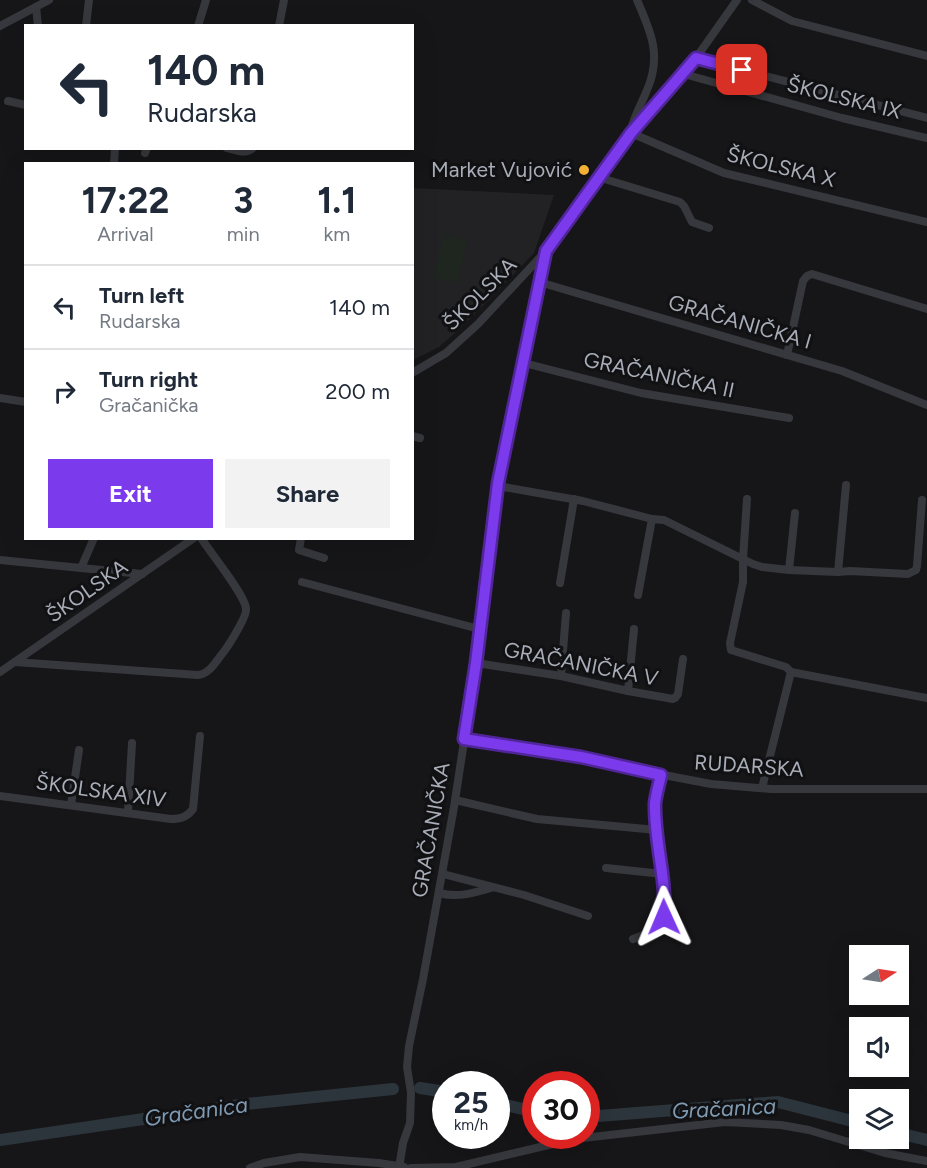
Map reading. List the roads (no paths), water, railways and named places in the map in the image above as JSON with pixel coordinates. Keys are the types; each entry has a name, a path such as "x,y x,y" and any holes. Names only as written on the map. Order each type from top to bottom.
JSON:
{"street":[{"path":"0,26 49,0"},
{"path":"86,24 89,0"},
{"path":"199,24 206,0"},
{"path":"279,24 284,0"},
{"path":"631,133 654,72 655,54 637,0"},
{"name":"ŠKOLSKA","path":"414,371 446,352 478,324 546,251 631,133 684,74 737,0"},
{"path":"752,0 792,21 927,56"},
{"path":"36,7 38,24"},
{"path":"696,58 927,118"},
{"name":"ŠKOLSKA IX","path":"684,74 843,118 927,138"},
{"path":"8,101 24,105"},
{"name":"ŠKOLSKA X","path":"631,133 724,173 927,222"},
{"path":"236,150 249,152 251,150"},
{"path":"598,177 680,202 692,222 709,228"},
{"name":"GRAČANIČKA","path":"399,1167 403,1143 410,1124 411,1093 407,1066 409,1046 443,874 455,800 476,663 498,486 546,251"},
{"path":"787,355 803,281 812,274 927,309"},
{"name":"GRAČANIČKA I","path":"539,282 842,371 927,405"},
{"name":"GRAČANIČKA II","path":"524,363 641,393 789,418"},
{"path":"0,398 24,402"},
{"path":"838,572 846,485"},
{"path":"498,486 574,499 664,520 762,567 838,572 913,573 917,566 922,500"},
{"path":"560,583 574,499"},
{"path":"747,499 743,582 731,631 729,644 731,650 786,667 790,672 927,698"},
{"path":"789,570 795,513"},
{"path":"638,594 652,519"},
{"path":"81,568 93,540"},
{"name":"ŠKOLSKA","path":"0,672 191,540"},
{"path":"15,662 198,675 206,673 227,648 247,609 231,579 202,540"},
{"path":"300,540 298,547 300,550 324,558"},
{"path":"0,560 142,574"},
{"path":"302,582 479,629"},
{"path":"561,676 566,613"},
{"path":"628,691 634,628"},
{"name":"GRAČANIČKA V","path":"476,663 561,676 675,699 678,694 683,659"},
{"path":"762,788 790,672"},
{"name":"ŠKOLSKA XIV","path":"0,796 182,818 193,809 200,736"},
{"name":"RUDARSKA","path":"464,739 581,757 711,784 762,788 927,789"},
{"path":"128,812 132,743"},
{"path":"70,805 79,750"},
{"path":"633,939 660,925 664,917 663,874 655,801 661,775"},
{"path":"455,800 537,819 657,830"},
{"path":"606,868 663,874"},
{"path":"443,874 524,895 588,916"},
{"path":"439,893 460,896 493,887"},
{"path":"250,1168 264,1163 300,1157 379,1163 410,1168 456,1167 574,1139 725,1122 781,1125 809,1130 885,1153 927,1161"},
{"path":"313,1168 326,1160"}],"waterway":[{"name":"Gračanica","path":"420,1088 432,1090"},
{"name":"Gračanica","path":"0,1140 246,1104 393,1089"},
{"name":"Gračanica","path":"600,1116 778,1102 849,1120"},
{"name":"Gračanica","path":"510,1106 522,1109"},
{"name":"Gračanica","path":"909,1136 927,1140"}],"place":[{"name":"Market Vujović","path":"584,170"}]}
